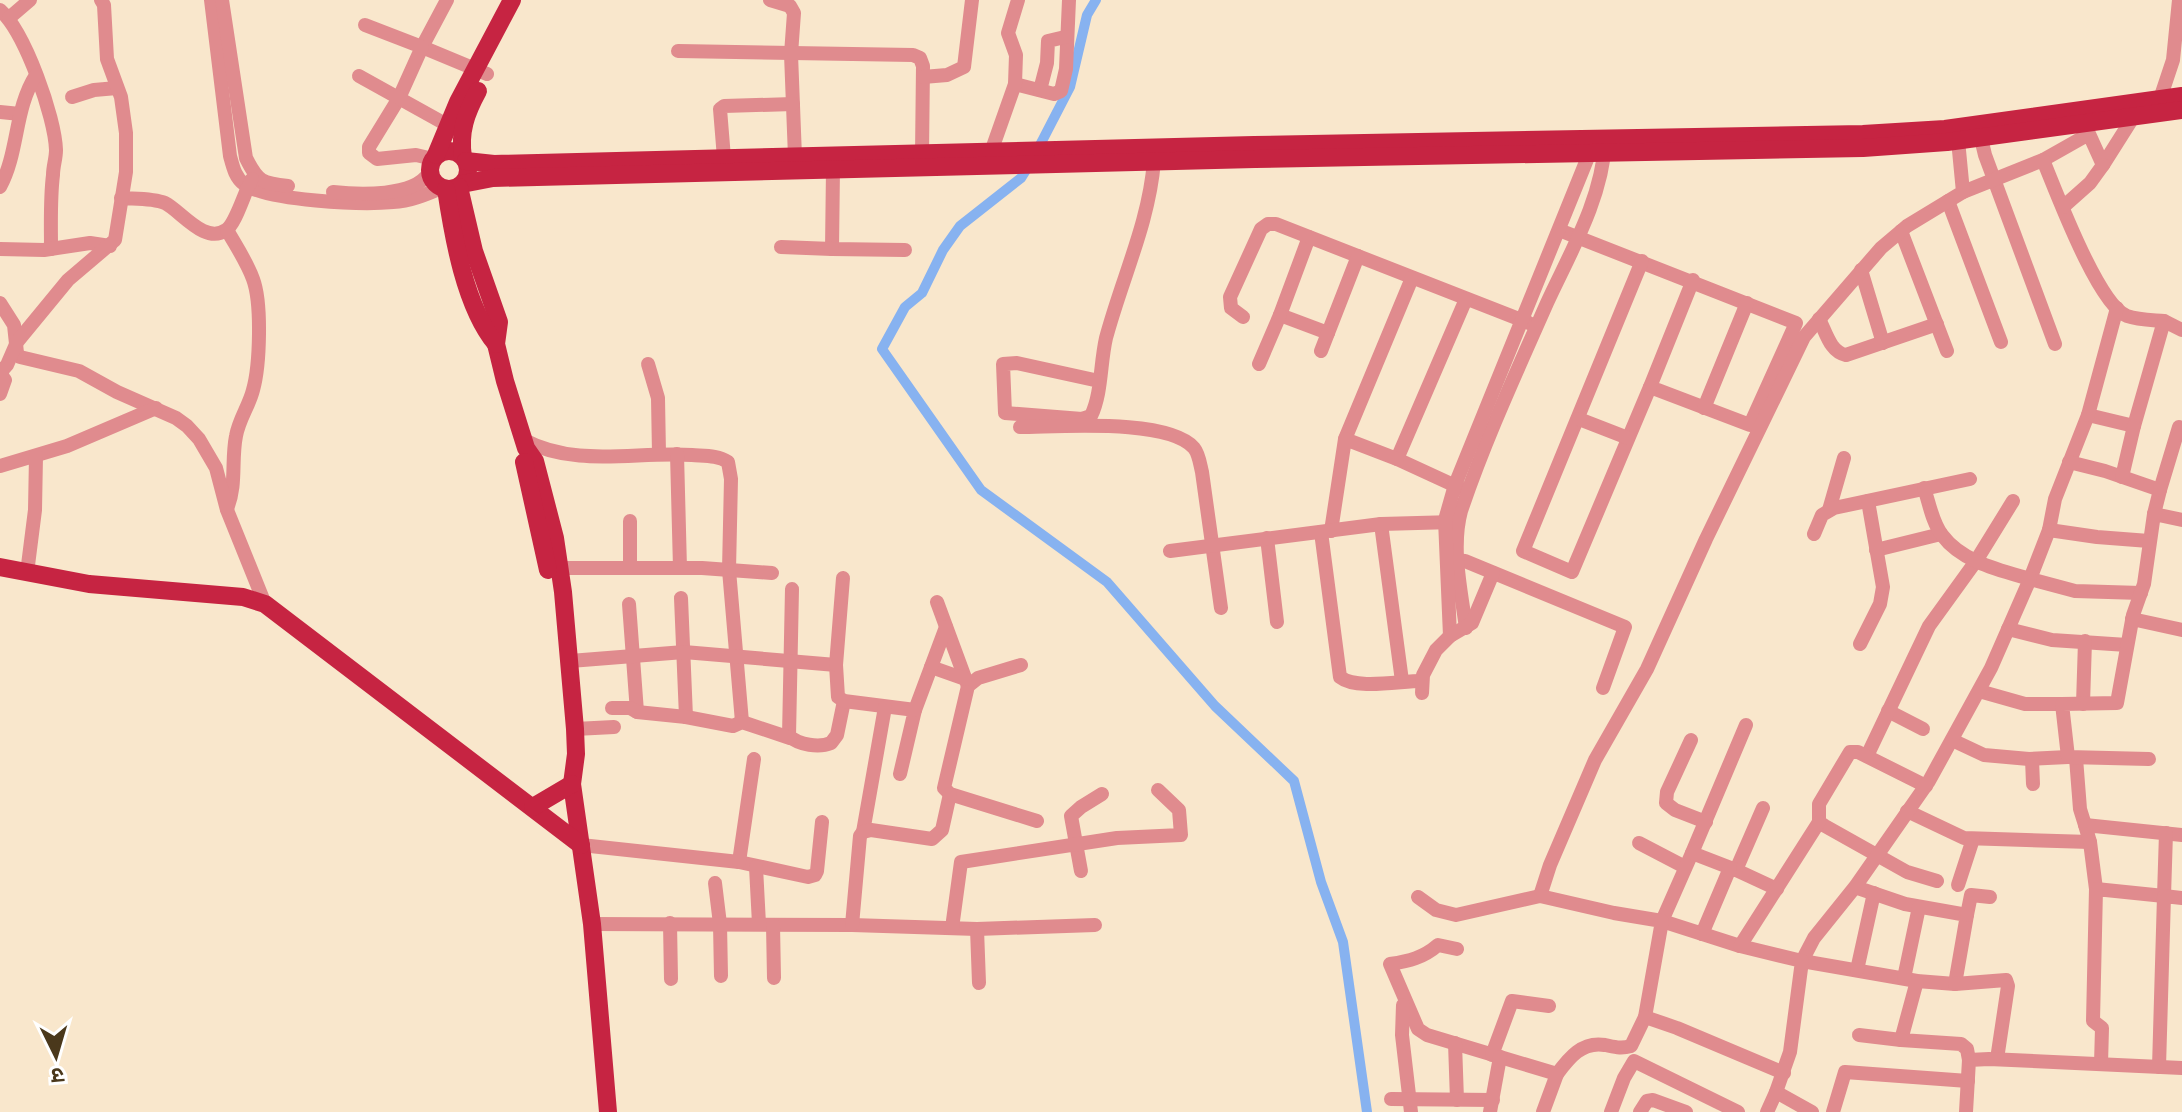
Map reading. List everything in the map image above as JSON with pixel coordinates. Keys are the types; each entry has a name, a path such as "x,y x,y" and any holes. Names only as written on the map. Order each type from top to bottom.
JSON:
{"main road":[{"path":"444,177 468,176 461,143 464,123 481,72 512,0"},
{"path":"526,0 449,126 444,177 453,236 470,264 525,444 535,461 547,500 560,568 576,754 572,779 533,807"},
{"path":"444,177 450,151 465,159 494,164 991,152 1598,146 1863,148 1958,140 1979,131 2182,96"},
{"path":"444,177 1154,161 1598,146 1979,131 2182,110"},
{"path":"525,444 524,463 552,591 567,754 592,924 608,1112"},
{"path":"0,567 89,584 243,597 265,604 581,845"}],"street":[{"path":"30,0 5,14 36,75 53,126 56,150 51,249"},
{"path":"0,394 5,380 0,373 17,342 68,280 115,240 126,172 126,133 117,88 107,59 104,5 101,0"},
{"path":"211,0 234,173 251,180 262,192 345,203 419,198 444,177 416,155 377,159 369,153 369,147 399,98 440,2"},
{"path":"222,0 251,180 230,226 254,281 258,313 256,377 249,405 236,434 233,493 227,510"},
{"path":"770,0 793,9 791,54 795,157"},
{"path":"923,77 947,75 964,67 972,0"},
{"path":"991,152 1015,84 1016,55 1008,33 1018,0"},
{"path":"1015,84 1054,94 1061,91 1066,69 1069,0"},
{"path":"2160,99 2173,60 2179,0"},
{"path":"365,25 481,72"},
{"path":"1040,90 1047,63 1048,41 1065,37"},
{"path":"678,51 913,55 920,58 923,77 922,154"},
{"path":"0,187 8,167 24,96 36,75"},
{"path":"359,76 449,126"},
{"path":"72,97 94,90 117,88"},
{"path":"724,158 720,109 724,106 793,104"},
{"path":"0,112 20,114"},
{"path":"2063,207 2090,183 2134,116"},
{"path":"1979,131 2055,344"},
{"path":"1540,896 1595,760 1647,669 1804,337 1861,270 1901,231 1963,192 2043,160 2089,134 2103,165"},
{"path":"1958,140 1963,192"},
{"path":"1450,636 1452,521 1461,488 1530,323 1559,230 1598,146"},
{"path":"1530,323 1578,236 1600,177 1598,146"},
{"path":"2043,160 2092,272 2117,308 2126,316 2164,321 2182,330"},
{"path":"1099,381 1017,363 1003,364 1005,413 1082,419 1091,416 1095,408 1105,342 1149,207 1154,161"},
{"path":"832,249 833,169"},
{"path":"121,198 162,202 187,222 207,231 230,226"},
{"path":"1948,201 2001,342"},
{"path":"1243,317 1231,308 1229,300 1261,229 1268,224 1276,224 1530,323"},
{"path":"1559,230 1693,280 1796,323 1750,425 1650,387"},
{"path":"1901,231 1947,351"},
{"path":"1259,364 1309,237"},
{"path":"0,249 51,249 83,243 110,246"},
{"path":"781,247 905,250"},
{"path":"1321,351 1358,256"},
{"path":"1642,261 1523,551 1572,572 1693,280"},
{"path":"1861,270 1883,343"},
{"path":"1412,278 1345,439 1326,531 1340,677 1358,684 1402,681 1422,687 1436,650 1477,616 1493,573"},
{"path":"1397,459 1466,299"},
{"path":"0,303 14,325 20,357 79,371 176,418 199,439 216,468 227,510 265,604"},
{"path":"1704,408 1747,303"},
{"path":"1767,1112 1790,1052 1802,961 1814,938 1855,887 1926,786 1979,691 2030,579 2049,530 2055,499 2088,415 2117,308"},
{"path":"1280,315 1328,333"},
{"path":"1819,319 1839,354 1856,353 1937,324"},
{"path":"2122,477 2164,321"},
{"path":"648,364 658,398 659,454"},
{"path":"0,466 108,431 156,408"},
{"path":"2088,415 2134,426"},
{"path":"1579,419 1628,438"},
{"path":"1020,427 1140,428 1182,440 1197,453 1221,608"},
{"path":"1979,691 2025,704 2117,703 2132,619 2141,593 2154,514 2179,427"},
{"path":"1345,439 1461,488"},
{"path":"525,444 572,456 677,454 718,457 728,462 731,479 729,570 742,722"},
{"path":"677,454 680,568"},
{"path":"27,573 35,510 36,456"},
{"path":"1814,534 1818,521 1829,510 1844,458"},
{"path":"2069,462 2160,490"},
{"path":"1829,510 1970,479"},
{"path":"1924,488 1941,534 1976,561 2075,591 2141,593"},
{"path":"1860,644 1880,604 1883,578 1868,501"},
{"path":"1867,756 1929,626 1976,561 2013,501"},
{"path":"2154,514 2182,520"},
{"path":"630,521 630,567"},
{"path":"1170,551 1381,524 1452,521"},
{"path":"1381,524 1402,681"},
{"path":"2049,530 2149,541"},
{"path":"1876,550 1941,534"},
{"path":"1267,538 1277,622"},
{"path":"1451,560 1493,573 1625,627 1603,688"},
{"path":"1451,560 1466,628"},
{"path":"560,568 680,568 772,573"},
{"path":"843,578 836,665 838,697 844,701 915,710"},
{"path":"790,738 792,589"},
{"path":"681,598 686,717"},
{"path":"937,602 966,683 944,788 950,794 1037,821"},
{"path":"629,604 637,712"},
{"path":"2132,619 2182,630"},
{"path":"900,774 915,710 946,627"},
{"path":"2008,629 2052,640 2127,645"},
{"path":"2083,704 2085,641"},
{"path":"570,661 684,652 836,665"},
{"path":"931,667 966,683 1021,665"},
{"path":"612,708 630,708 637,712 733,726 742,722 796,742 822,746 831,743 837,735 844,701"},
{"path":"2062,704 2080,809 2090,842 2096,889 2093,1021 2102,1028 2101,1064"},
{"path":"852,925 855,869 885,707"},
{"path":"1888,711 1923,729"},
{"path":"1543,1112 1557,1074 1569,1057 1600,1044 1620,1049 1631,1046 1645,1017 1662,921 1746,725"},
{"path":"575,729 614,727"},
{"path":"1691,740 1667,792 1666,803 1675,810 1706,822"},
{"path":"1952,740 1984,755 2032,759 2149,759"},
{"path":"1740,946 1819,822 1819,804 1850,752 1867,756 1926,786"},
{"path":"739,862 754,759"},
{"path":"2032,759 2033,784"},
{"path":"952,928 961,862 1117,838 1181,835 1179,810 1158,790"},
{"path":"863,832 871,830 932,839 942,830 950,794"},
{"path":"1081,871 1071,816 1102,794"},
{"path":"1702,934 1763,808"},
{"path":"1907,811 1964,838 2090,842"},
{"path":"581,845 739,862 808,877 815,875 822,822"},
{"path":"1819,822 1907,872 1937,881"},
{"path":"2085,825 2182,835"},
{"path":"2159,1067 2166,833"},
{"path":"1958,885 1973,839"},
{"path":"1639,843 1688,860 1733,869 1777,889"},
{"path":"756,867 774,978"},
{"path":"715,883 721,976"},
{"path":"1855,887 1919,907 1967,915"},
{"path":"2096,889 2182,898"},
{"path":"1857,970 1874,893"},
{"path":"1955,984 1971,895 1990,897"},
{"path":"1418,897 1436,910 1456,915 1540,896 1662,921 1740,946 1802,961 1910,980 1955,984 2006,980 2008,986 1997,1059"},
{"path":"1901,1040 1919,907"},
{"path":"670,923 671,979"},
{"path":"592,924 977,929 1095,925"},
{"path":"977,929 979,983"},
{"path":"1457,949 1438,945 1428,954 1390,964 1403,1001 1418,1029 1557,1074"},
{"path":"1403,1001 1402,1035 1411,1106"},
{"path":"1391,1099 1411,1106 1457,1100 1492,1106 1496,1056 1512,1001 1549,1006"},
{"path":"1645,1017 1784,1073"},
{"path":"1859,1035 1961,1044 1967,1049 1969,1060 1966,1112"},
{"path":"1455,1043 1457,1100"},
{"path":"1969,1060 2182,1068"},
{"path":"1611,1112 1634,1061 1738,1112"},
{"path":"1833,1112 1845,1072 1968,1081"},
{"path":"1776,1092 1812,1112"},
{"path":"1640,1112 1647,1101 1673,1110"}],"waterway":[{"path":"1040,145 1070,87 1087,15 1096,0"},
{"path":"1026,170 1021,178 960,226 943,250 922,293 905,307 882,349 981,490 1107,582 1215,706 1294,781 1321,882 1343,942 1367,1112"}]}
